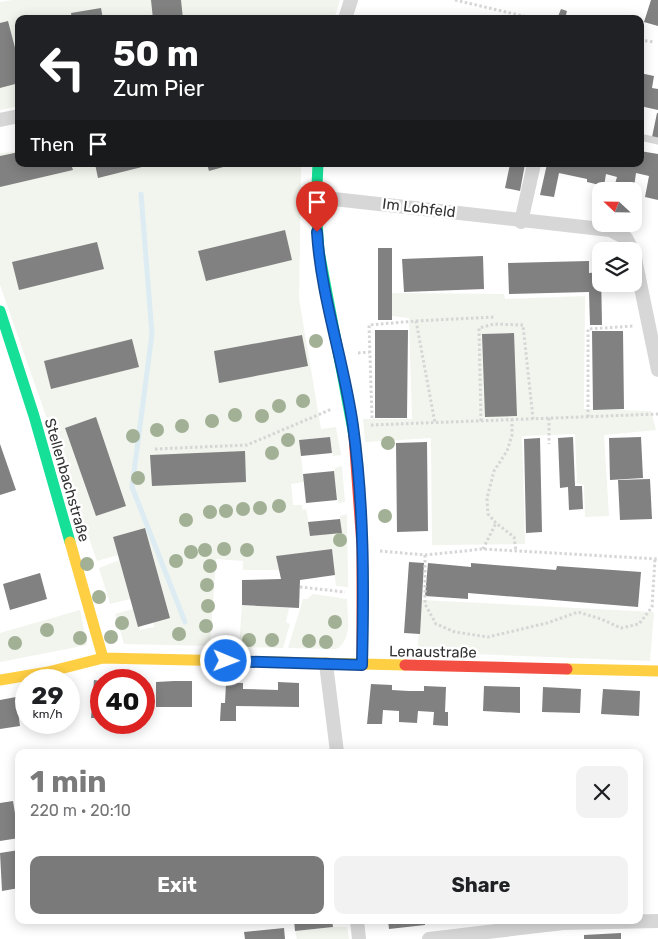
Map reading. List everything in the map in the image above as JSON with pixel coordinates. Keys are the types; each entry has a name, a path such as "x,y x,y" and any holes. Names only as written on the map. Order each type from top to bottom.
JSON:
{"street":[{"path":"346,15 351,0"},
{"path":"0,120 15,117"},
{"path":"318,167 316,197 318,249 353,426 362,549 362,665"},
{"path":"521,222 533,167"},
{"name":"Im Lohfeld","path":"316,197 521,222 610,230 626,238 628,242"},
{"name":"Im Lohfeld","path":"642,292 658,370"},
{"name":"Stellenbachstraße","path":"0,311 34,416 103,658"},
{"name":"Lenaustraße","path":"0,680 48,672 103,658 658,672"},
{"path":"326,664 337,749"},
{"path":"643,921 658,921"},
{"path":"357,924 359,939"},
{"path":"428,939 555,924"}],"lane":[{"path":"644,138 658,141"}],"path":[{"path":"455,0 519,15"},
{"path":"644,41 654,42"},
{"path":"372,425 369,325 494,316"},
{"path":"416,321 435,423"},
{"path":"481,421 479,328 494,324 522,324 533,418"},
{"path":"588,417 588,329 649,326"},
{"path":"155,449 247,445 349,402"},
{"path":"353,426 658,414"},
{"path":"548,418 549,444"},
{"path":"512,419 512,436 507,451 494,471 486,498 488,514 496,524 514,536 516,550"},
{"path":"483,550 496,524"},
{"path":"362,549 426,555 483,550 516,550 656,559 652,607 639,624 621,628 601,618 578,612 547,623 488,636 455,632 436,624 425,604 426,555"},
{"path":"300,587 363,594"}],"shaded area":[{"path":"12,0 340,0 335,15 15,15 15,107 0,110 0,2"},
{"path":"15,151 15,167 301,167 299,299 321,429 336,427 341,455 333,456 329,437 299,440 304,482 291,484 293,505 302,505 302,510 306,509 311,536 341,533 340,516 347,514 348,587 336,586 332,549 277,556 279,570 243,570 243,561 216,559 210,646 124,644 115,614 133,609 140,630 154,627 153,623 170,617 145,528 113,537 118,555 97,561 0,285 0,153"},
{"path":"392,293 504,294 505,299 585,296 584,409 651,411 656,430 604,435 609,516 585,517 584,485 577,483 575,434 522,436 525,544 432,545 431,438 365,442 363,419 412,419 409,318 392,316"},
{"path":"342,466 345,502 338,503 334,471 335,468"},
{"path":"120,560 130,599 110,604 99,568"},
{"path":"313,594 347,599 347,634 345,640 336,649 288,648 303,599 307,599"},
{"path":"422,600 654,612 650,661 417,652"},
{"path":"242,605 289,608 286,622 290,624 283,648 239,647"},
{"path":"80,610 87,645 0,662 0,633"},
{"path":"347,927 349,939 297,939 295,931"}],"building":[{"path":"151,0 181,0 183,15 153,15"},
{"path":"651,0 658,0 658,26 644,22"},
{"path":"101,8 102,15 71,15 71,13"},
{"path":"561,9 567,11 566,15 559,15"},
{"path":"8,21 15,48 15,84 0,88 0,23"},
{"path":"644,74 654,76 652,88 658,89 658,110 644,107"},
{"path":"658,113 658,138 652,137"},
{"path":"644,152 658,154 658,200 645,197 649,176 636,173 635,182 616,182 617,177 606,174 605,182 592,183 587,182 587,179 559,173 554,197 540,195 546,167 644,167"},
{"path":"15,153 15,167 72,167 73,170 0,187 0,156"},
{"path":"96,167 142,167 98,178"},
{"path":"208,167 223,167 209,171"},
{"path":"509,167 524,167 520,191 505,188"},
{"path":"285,230 292,260 206,281 198,251"},
{"path":"97,242 104,269 19,290 12,262"},
{"path":"378,248 392,248 392,320 378,320"},
{"path":"483,256 484,289 404,292 402,259"},
{"path":"589,261 589,273 592,273 592,292 601,292 602,325 590,325 589,292 509,294 508,263"},
{"path":"375,330 408,330 407,418 375,418"},
{"path":"592,331 623,331 624,409 593,410"},
{"path":"514,333 517,416 485,417 482,334"},
{"path":"302,335 308,366 219,383 214,351"},
{"path":"132,339 139,367 51,389 44,361"},
{"path":"96,417 126,506 96,516 65,428"},
{"path":"330,437 332,453 301,456 299,440"},
{"path":"573,437 575,486 582,486 583,509 569,510 568,487 560,488 558,438"},
{"path":"641,437 643,478 610,480 609,438"},
{"path":"540,438 542,532 526,533 524,439"},
{"path":"427,442 428,531 397,532 396,443"},
{"path":"0,444 16,490 0,495"},
{"path":"245,451 246,482 152,486 150,455"},
{"path":"334,471 337,500 306,503 303,474"},
{"path":"650,479 652,519 620,520 618,480"},
{"path":"340,519 342,533 310,536 308,522"},
{"path":"145,528 170,618 138,627 113,537"},
{"path":"332,549 335,575 300,580 299,608 242,605 242,580 281,579 276,556"},
{"path":"409,562 424,563 420,634 404,633"},
{"path":"428,563 471,567 471,563 556,570 557,566 641,572 638,607 468,593 468,599 425,596"},
{"path":"40,573 47,599 10,610 3,584"},
{"path":"192,681 192,707 156,707 156,682"},
{"path":"278,682 299,683 299,707 236,706 236,721 220,721 221,703 225,703 226,683 243,683 243,689 278,690"},
{"path":"371,684 392,685 392,690 409,691 424,691 424,686 446,687 445,712 448,712 448,726 433,725 434,712 418,711 417,723 399,722 399,711 383,710 382,724 367,724"},
{"path":"484,686 520,687 520,713 483,711"},
{"path":"543,687 581,689 580,713 542,712"},
{"path":"603,689 640,691 639,716 601,714"},
{"path":"15,697 15,727 0,729 0,700"},
{"path":"13,801 15,839 0,841 0,803"},
{"path":"15,851 15,889 2,891 0,853"},
{"path":"294,924 333,924 333,927 295,931"},
{"path":"388,924 425,924 425,925 389,929"},
{"path":"284,928 285,939 245,939 244,932"},
{"path":"621,933 621,939 584,939 584,935"}],"waterway":[{"path":"141,194 152,334 132,487 185,622"}],"traffic: fast":[{"path":"318,167 316,207 319,251 354,436"},
{"path":"0,311 34,416 70,542"}],"traffic: slow":[{"path":"70,542 103,658"},
{"path":"0,680 48,672 103,658 405,665"},
{"path":"567,669 658,671"}],"traffic: jam":[{"path":"354,436 362,546 362,665"},
{"path":"405,665 567,669"}],"route":[{"path":"226,661 362,665 362,549 357,460 351,414 328,306 318,249 317,232"}]}
